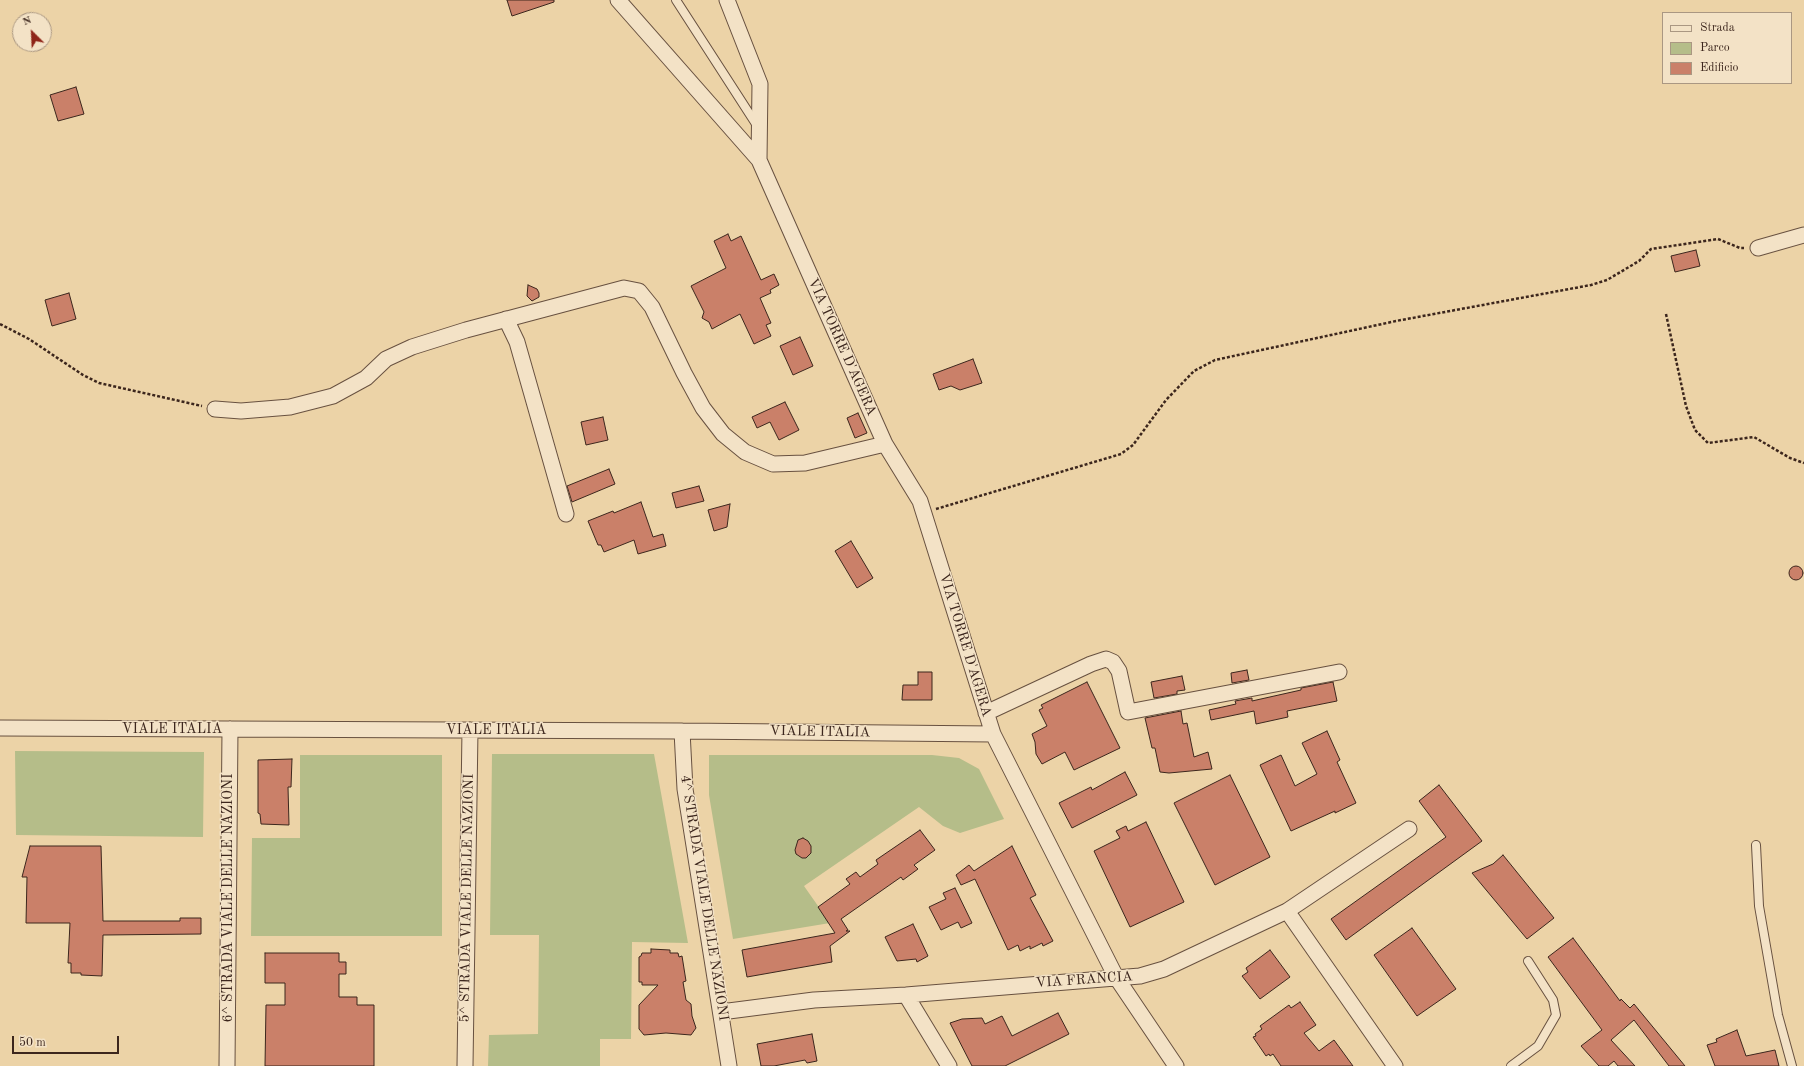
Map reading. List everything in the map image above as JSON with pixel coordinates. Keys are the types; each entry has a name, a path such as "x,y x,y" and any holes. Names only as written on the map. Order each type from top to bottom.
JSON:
{"street":[{"name":"VIA TORRE D'AGERA","path":"618,0 759,160 884,444 920,501 993,734 1116,977 1176,1066"},
{"path":"727,0 760,84 759,160"},
{"path":"1758,248 1804,235"},
{"path":"215,409 241,411 290,407 333,396 366,378 386,359 412,347 466,330 624,288 639,292 652,307 703,408 723,434 744,452 773,464 805,463 884,444"},
{"path":"506,320 518,342 566,514"},
{"path":"986,713 1091,664 1106,660 1113,662 1119,671 1128,712 1339,672"},
{"name":"VIALE ITALIA","path":"0,728 993,734"},
{"name":"6^ STRADA VIALE DELLE NAZIONI","path":"227,1066 230,729"},
{"name":"5^ STRADA VIALE DELLE NAZIONI","path":"465,1066 470,730"},
{"name":"4^ STRADA VIALE DELLE NAZIONI","path":"682,731 685,789 729,1066"},
{"name":"VIA FRANCIA","path":"721,1012 814,1000 1140,976 1164,969 1287,911 1409,829"},
{"path":"1287,911 1395,1066"},
{"path":"906,994 949,1066"}],"lane":[{"path":"676,0 759,129"},
{"path":"1756,845 1759,906 1778,1015 1792,1066"},
{"path":"1511,1066 1538,1046 1556,1014 1554,1000 1528,961"}],"path":[{"path":"923,513 1121,454 1132,445 1166,400 1194,371 1215,360 1396,320 1591,285 1607,280 1639,261 1651,249 1718,239 1740,248 1758,248"},
{"path":"1666,314 1686,406 1695,430 1708,443 1754,436 1790,458 1804,463"},
{"path":"0,324 29,339 83,375 99,383 215,409"}],"green space":[{"path":"15,751 204,752 203,837 16,835"},
{"path":"492,754 654,754 688,943 632,942 631,1039 600,1039 600,1066 488,1066 489,1035 538,1034 539,935 490,935"},
{"path":"300,755 442,755 442,936 251,936 252,838 300,838"},
{"path":"709,755 932,755 959,758 979,769 1004,819 960,833 943,826 919,807 804,886 830,923 733,939 709,795"}],"building":[{"path":"507,0 554,0 554,2 512,16"},
{"path":"76,87 84,114 58,121 50,95"},
{"path":"728,234 731,241 741,236 761,280 774,274 779,285 770,290 771,293 760,298 771,323 766,325 771,336 754,344 740,314 712,329 709,322 702,318 704,312 691,286 726,268 714,241"},
{"path":"1696,250 1700,266 1675,272 1671,256"},
{"path":"528,285 537,289 539,293 539,297 532,301 527,296"},
{"path":"69,293 76,319 52,326 45,300"},
{"path":"800,337 813,366 793,375 780,346"},
{"path":"973,359 982,383 960,390 951,386 939,390 933,374"},
{"path":"785,402 799,430 779,440 770,422 757,428 752,417"},
{"path":"858,413 867,433 855,438 847,418"},
{"path":"603,417 608,440 586,445 581,422"},
{"path":"609,469 615,484 572,502 567,486"},
{"path":"699,486 704,501 676,508 672,493"},
{"path":"641,502 653,537 663,534 666,546 638,554 634,540 604,552 601,545 598,545 588,521 613,511 614,513"},
{"path":"730,504 727,527 714,531 708,510"},
{"path":"851,541 873,578 857,588 835,551"},
{"path":"1796,566 1801,568 1803,573 1801,578 1796,580 1791,578 1789,573 1791,568"},
{"path":"1247,670 1249,680 1232,683 1231,673"},
{"path":"918,672 932,672 932,700 902,700 903,685 918,685"},
{"path":"1182,676 1185,690 1177,691 1177,694 1154,698 1151,682"},
{"path":"1087,682 1120,748 1074,770 1065,752 1042,764 1036,754 1035,742 1032,734 1047,726 1039,710 1043,708 1041,705"},
{"path":"1333,682 1337,701 1287,711 1288,717 1256,724 1254,711 1211,720 1209,710 1236,704 1235,701 1252,698 1252,701 1301,690 1301,688"},
{"path":"1181,711 1183,724 1187,723 1194,757 1208,752 1212,769 1169,773 1160,772 1155,748 1152,748 1145,718"},
{"path":"1327,731 1340,760 1337,762 1356,803 1291,831 1260,765 1281,755 1295,786 1317,774 1302,743"},
{"path":"292,759 291,787 288,787 289,825 261,824 260,814 258,813 258,760"},
{"path":"1125,772 1137,795 1072,828 1059,803 1091,787 1092,790"},
{"path":"1230,775 1270,857 1215,885 1174,803"},
{"path":"1439,785 1482,841 1346,940 1331,919 1446,837 1419,801"},
{"path":"1146,822 1184,902 1130,927 1094,851 1120,838 1116,831 1126,826 1128,831"},
{"path":"920,830 935,850 914,865 918,869 903,880 901,877 841,919 848,930 846,931 850,931 830,946 832,962 747,977 742,950 835,933 818,907 850,884 846,879 856,872 860,877 878,864 876,860"},
{"path":"803,838 808,841 811,846 811,853 806,858 802,858 796,854 795,850 798,840"},
{"path":"30,846 101,846 103,921 180,921 180,918 201,918 201,934 103,935 102,976 71,973 71,963 68,963 70,923 26,923 27,877 22,877"},
{"path":"1012,846 1036,895 1030,898 1053,941 1043,946 1042,943 1030,949 1030,946 1020,951 1018,945 1008,950 975,879 961,885 956,875 969,865 974,871"},
{"path":"1503,855 1554,918 1527,939 1472,873 1493,864"},
{"path":"955,888 972,923 961,928 958,922 941,930 929,907 946,899 943,893"},
{"path":"913,924 928,956 917,962 916,959 897,961 885,937"},
{"path":"1412,928 1456,989 1417,1016 1374,955"},
{"path":"1573,938 1620,1001 1621,999 1630,1008 1634,1004 1685,1066 1669,1066 1634,1020 1611,1040 1635,1066 1618,1066 1614,1061 1608,1066 1599,1066 1581,1046 1602,1030 1548,957"},
{"path":"651,949 670,950 670,953 678,953 679,957 682,956 686,981 683,982 686,1000 691,1004 692,1016 696,1028 691,1035 666,1033 644,1035 639,1029 639,1005 658,985 642,985 642,982 639,982 639,957 642,953 651,953"},
{"path":"1270,950 1290,977 1260,999 1242,976 1248,972 1246,968"},
{"path":"265,953 339,953 339,962 346,962 346,974 339,974 339,997 357,997 357,1005 374,1005 374,1066 265,1066 266,1005 285,1005 285,983 265,983"},
{"path":"1300,1002 1316,1025 1304,1033 1319,1051 1334,1040 1353,1066 1281,1066 1273,1054 1266,1056 1253,1037 1256,1036 1255,1034 1262,1029 1260,1026 1289,1005 1291,1008"},
{"path":"1058,1013 1069,1034 1005,1066 972,1066 950,1023 962,1019 982,1018 985,1024 1002,1016 1012,1036"},
{"path":"1737,1030 1746,1056 1775,1050 1779,1066 1715,1066 1707,1045 1717,1042 1716,1039"},
{"path":"812,1034 817,1061 807,1063 805,1060 774,1066 761,1066 757,1044"}]}
